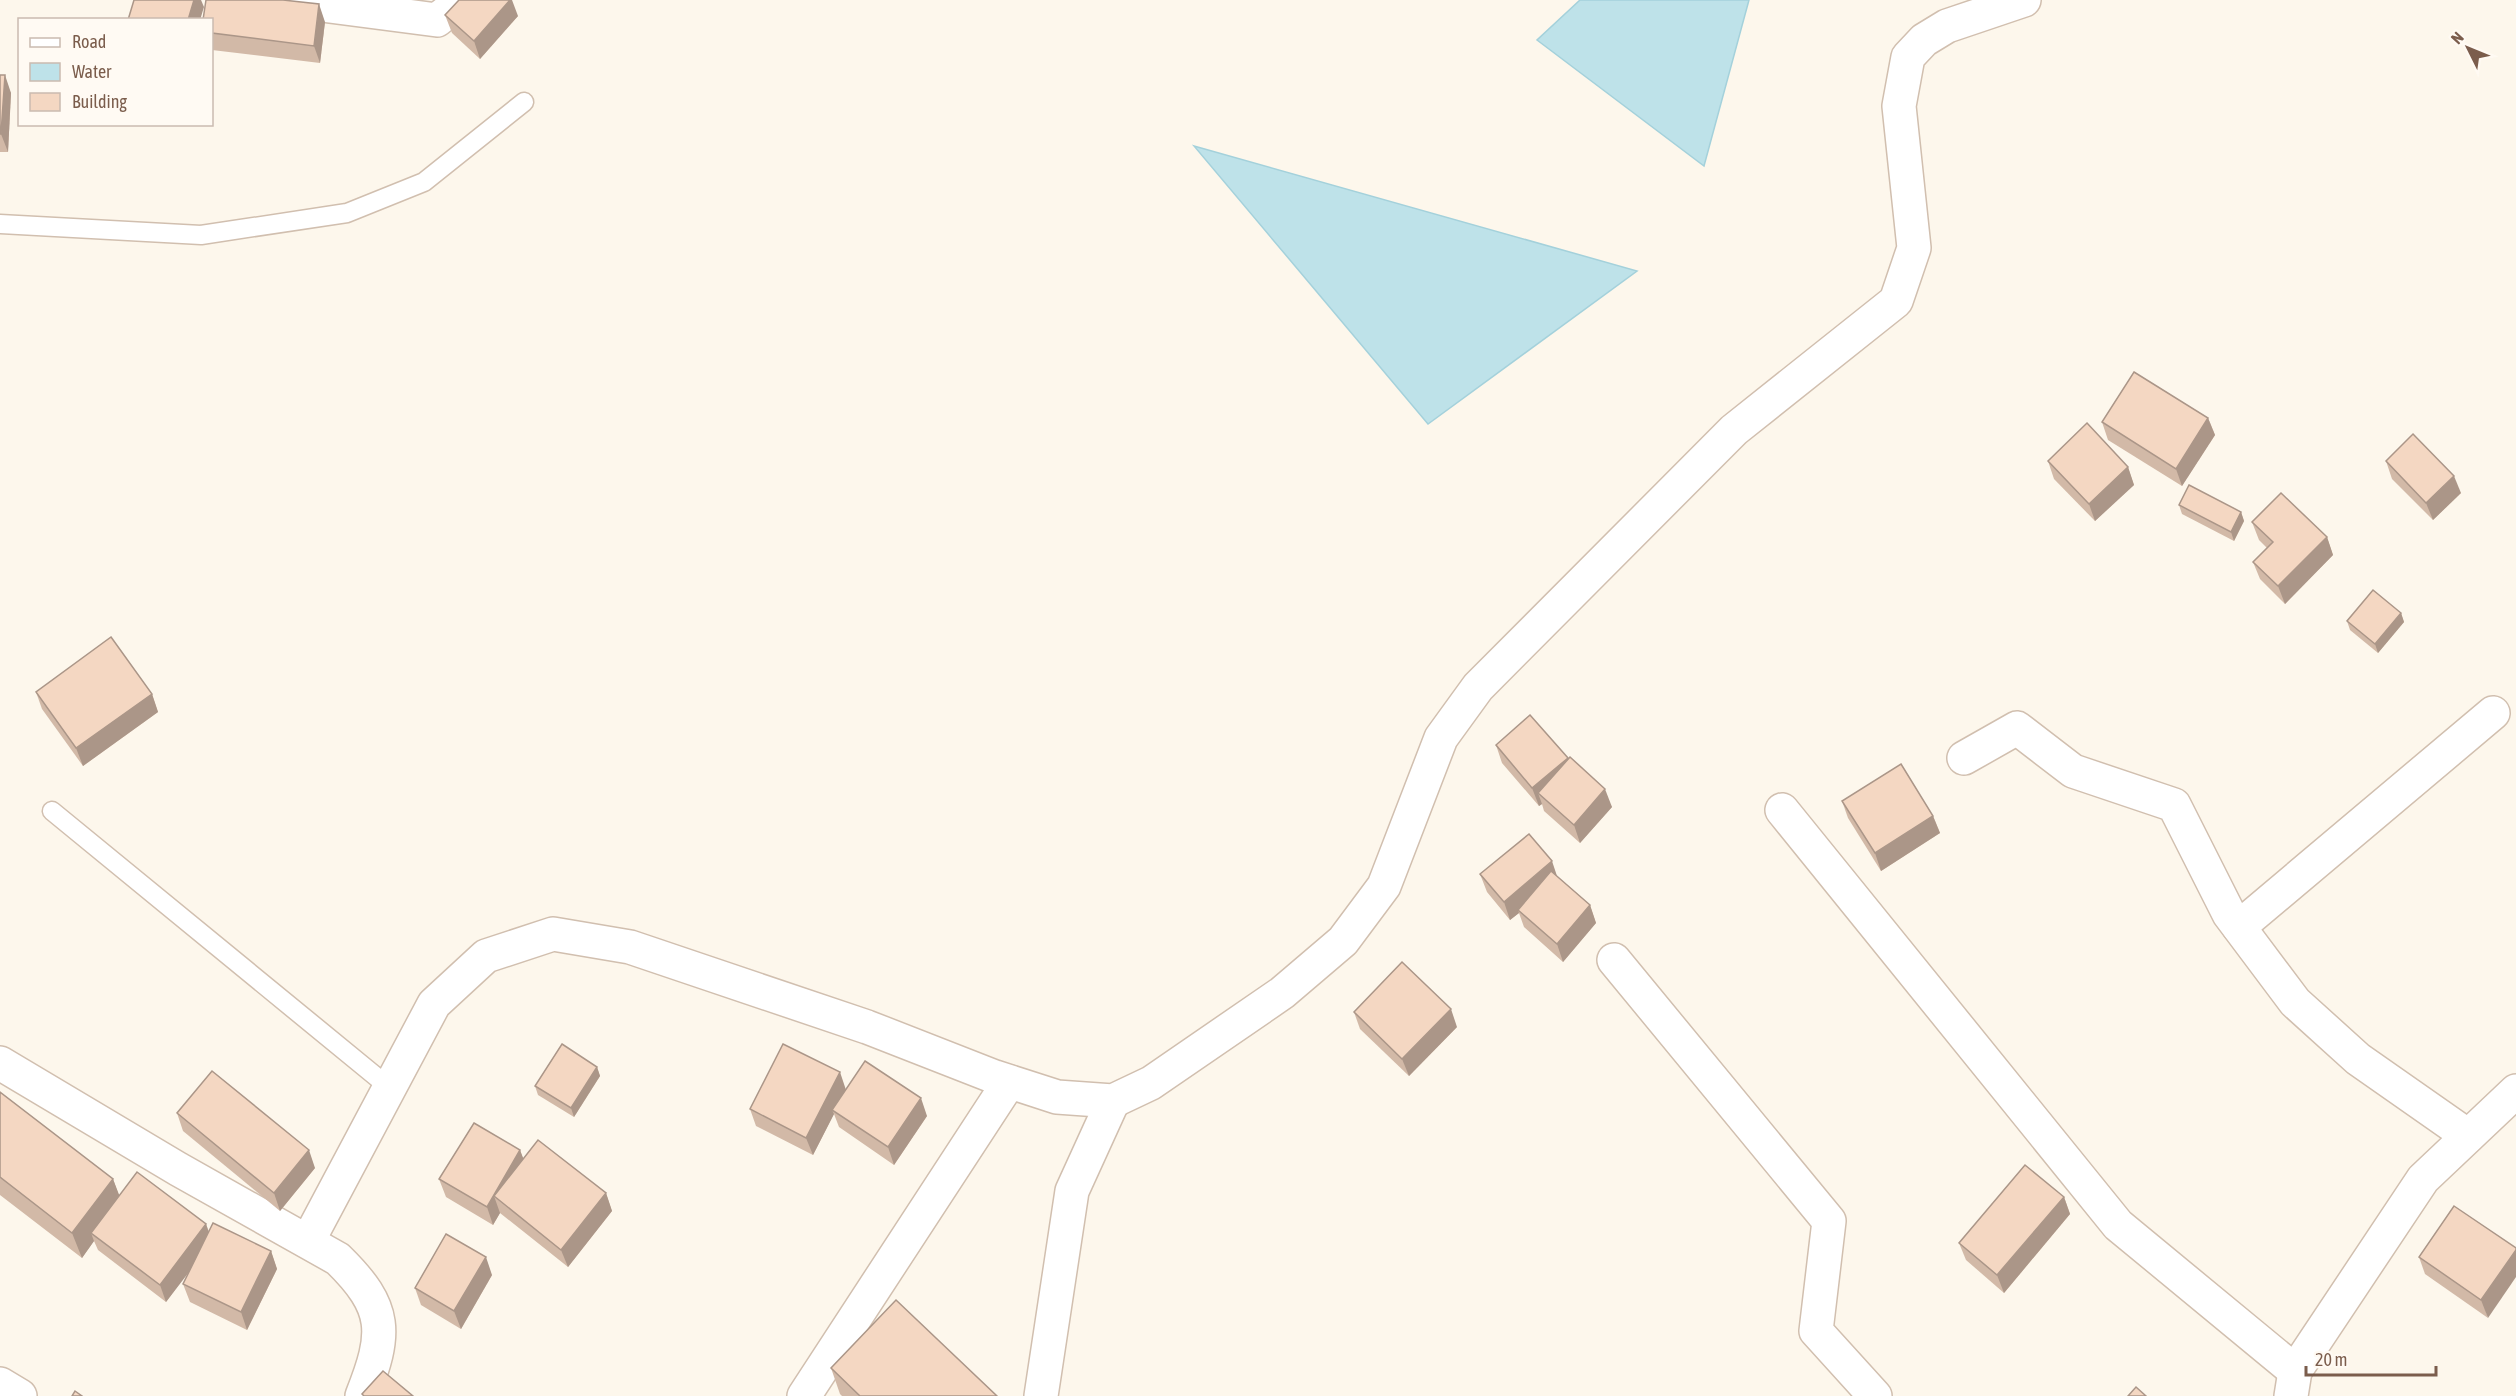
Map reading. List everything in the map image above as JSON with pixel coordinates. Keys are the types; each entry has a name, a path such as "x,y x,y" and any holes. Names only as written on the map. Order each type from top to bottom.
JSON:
{"street":[{"path":"283,0 437,20 462,0"},
{"path":"308,1241 434,1004 486,956 553,934 630,947 867,1027 1009,1082 1057,1097 1113,1101 1151,1083 1282,993 1343,941 1384,886 1441,738 1478,687 1734,430 1896,300 1914,248 1899,106 1908,57 1924,40 1947,26 2024,0"},
{"path":"2240,927 2493,713"},
{"path":"1964,758 2017,728 2073,771 2174,805 2229,914 2295,1002 2358,1059 2468,1136"},
{"path":"1782,810 2118,1225 2293,1383 2423,1179 2516,1091"},
{"path":"1614,960 1829,1221 1816,1331 1875,1396"},
{"path":"0,1063 177,1169 339,1259 357,1277 376,1305 379,1327 376,1361 362,1396"},
{"path":"804,1396 1009,1082"},
{"path":"1041,1396 1072,1191 1113,1101"},
{"path":"0,1384 20,1396"}],"lane":[{"path":"0,224 201,235 347,213 424,182 524,102"},
{"path":"52,811 390,1088"}],"water":[{"path":"1580,0 1749,0 1704,166 1537,40"},
{"path":"1194,146 1637,271 1428,424"}],"building":[{"path":"134,0 194,0 189,18 129,18"},
{"path":"206,0 283,0 319,4 314,46 213,33 213,18 203,18"},
{"path":"459,0 510,0 474,41 445,15"},
{"path":"0,75 5,75 1,134 0,134"},
{"path":"2134,372 2208,418 2176,469 2102,422"},
{"path":"2087,423 2128,467 2089,504 2048,461"},
{"path":"2413,434 2454,476 2426,503 2386,461"},
{"path":"2189,485 2241,512 2231,532 2179,505"},
{"path":"2281,493 2327,537 2278,586 2253,562 2273,542 2252,522"},
{"path":"2373,590 2401,613 2375,644 2347,621"},
{"path":"111,637 152,694 76,748 36,692"},
{"path":"1530,715 1568,758 1532,788 1496,745"},
{"path":"1570,757 1605,789 1574,825 1538,793"},
{"path":"1901,764 1933,816 1875,853 1842,801"},
{"path":"1529,834 1552,861 1504,902 1480,874"},
{"path":"1551,871 1590,905 1557,944 1518,910"},
{"path":"1402,962 1451,1009 1402,1059 1354,1012"},
{"path":"562,1044 597,1067 571,1108 535,1086"},
{"path":"783,1044 840,1072 806,1138 750,1109"},
{"path":"865,1061 921,1098 888,1147 832,1110"},
{"path":"212,1071 309,1150 274,1193 177,1113"},
{"path":"0,1092 113,1179 72,1233 0,1177"},
{"path":"474,1123 520,1150 487,1207 439,1179"},
{"path":"538,1140 606,1193 561,1250 494,1196"},
{"path":"2025,1165 2064,1197 1997,1275 1959,1243"},
{"path":"137,1172 206,1224 160,1285 91,1233"},
{"path":"2454,1206 2516,1248 2481,1300 2419,1257"},
{"path":"213,1223 271,1251 241,1312 183,1284"},
{"path":"446,1234 486,1257 454,1311 415,1288"},
{"path":"896,1300 997,1396 860,1396 831,1368"},
{"path":"383,1371 413,1396 364,1396 362,1394"},
{"path":"2136,1387 2146,1396 2128,1396"},
{"path":"75,1391 82,1396 72,1396"}]}
